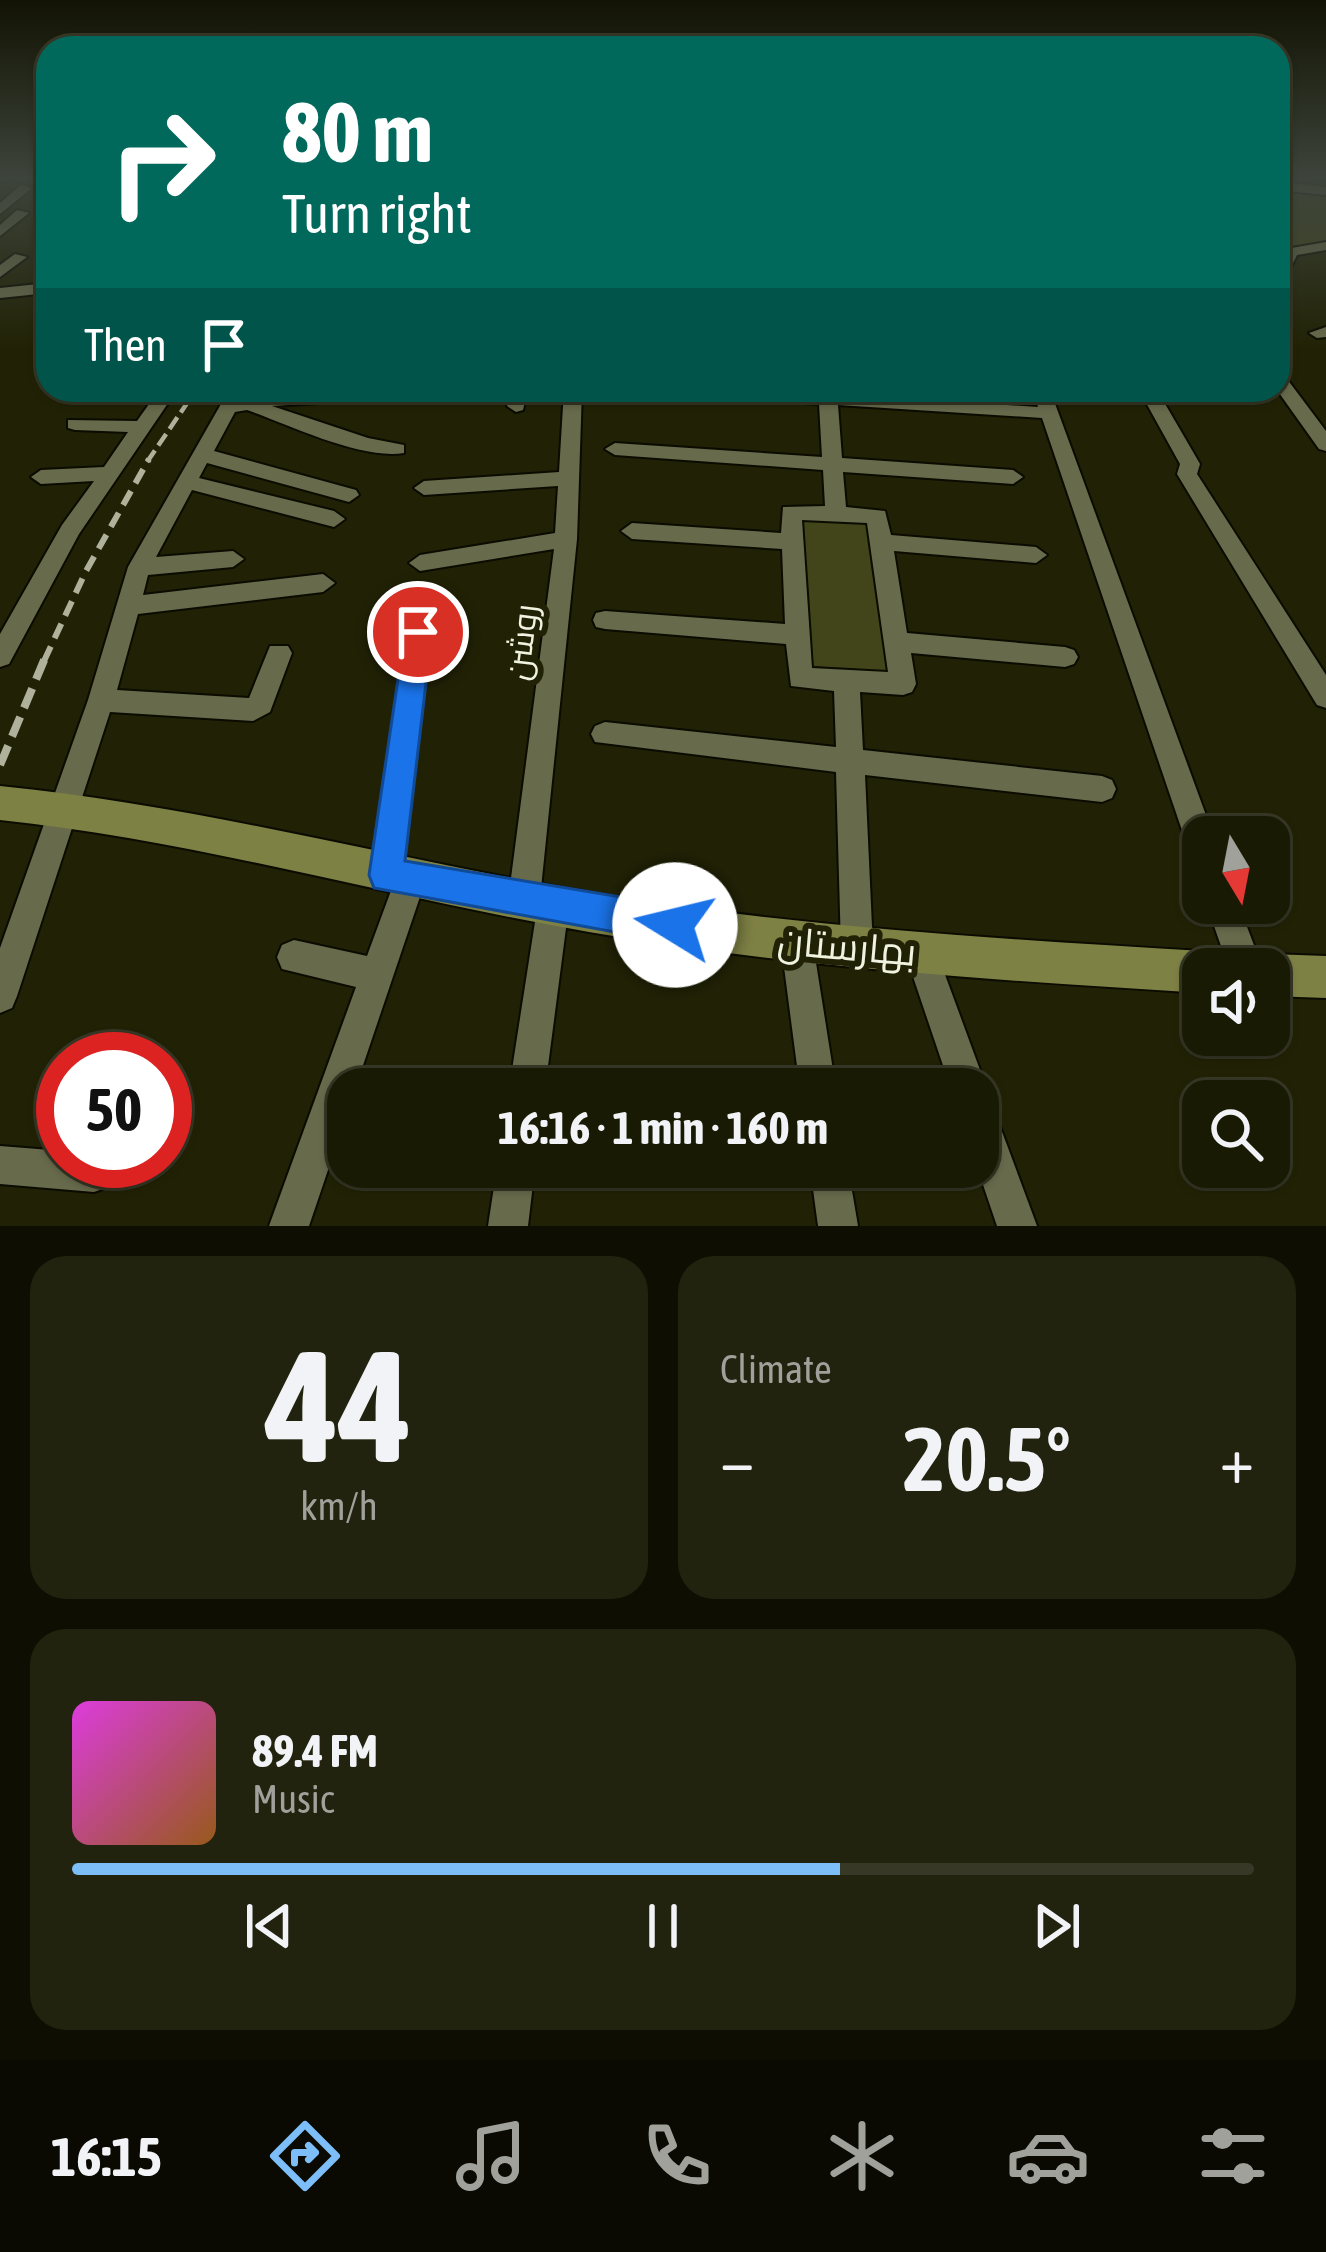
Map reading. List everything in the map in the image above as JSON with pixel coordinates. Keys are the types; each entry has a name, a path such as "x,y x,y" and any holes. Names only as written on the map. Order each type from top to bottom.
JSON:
{"main road":[{"name":"بهارستان","path":"0,803 255,842 539,903 797,944 1182,971"},
{"path":"1290,976 1326,977"}],"street":[{"path":"1290,254 1326,246"},
{"path":"0,272 20,257"},
{"path":"0,293 36,289"},
{"path":"1290,396 1326,446"},
{"path":"0,657 70,530 160,402"},
{"path":"0,996 101,700 139,567 228,408 242,402 364,444 397,448"},
{"name":"روشن","path":"528,1068 572,402"},
{"path":"828,402 836,514"},
{"path":"1045,402 1192,816"},
{"path":"1155,402 1190,464 1186,475 1326,697"},
{"path":"75,424 142,427"},
{"path":"615,449 1013,477"},
{"path":"200,454 349,495"},
{"path":"41,477 110,472"},
{"path":"424,488 568,478"},
{"path":"186,482 334,519"},
{"path":"791,512 836,514 877,516 904,684 800,678 791,512"},
{"path":"632,531 792,542"},
{"path":"420,563 566,539"},
{"path":"881,542 1036,555"},
{"path":"139,567 233,559"},
{"path":"126,606 323,583"},
{"path":"605,620 797,635"},
{"path":"289,1226 377,975 399,876 418,632"},
{"path":"897,642 1065,657"},
{"path":"101,700 253,710 261,704 279,653"},
{"path":"847,680 857,947"},
{"path":"605,734 1102,789"},
{"path":"797,944 815,1068"},
{"path":"921,953 962,1068"},
{"path":"294,957 377,975"},
{"path":"0,1165 36,1168"},
{"path":"999,1175 1017,1226"},
{"path":"508,1226 513,1188"},
{"path":"832,1188 838,1226"}],"green space":[{"path":"1290,235 1326,235 1326,242 1290,248"},
{"path":"801,520 868,523 890,671 810,666"}],"railway":[{"path":"149,459 188,402"},
{"path":"44,661 86,571 149,459"},
{"path":"0,765 45,658"}],"route":[{"path":"418,632 386,875 675,925"}]}
